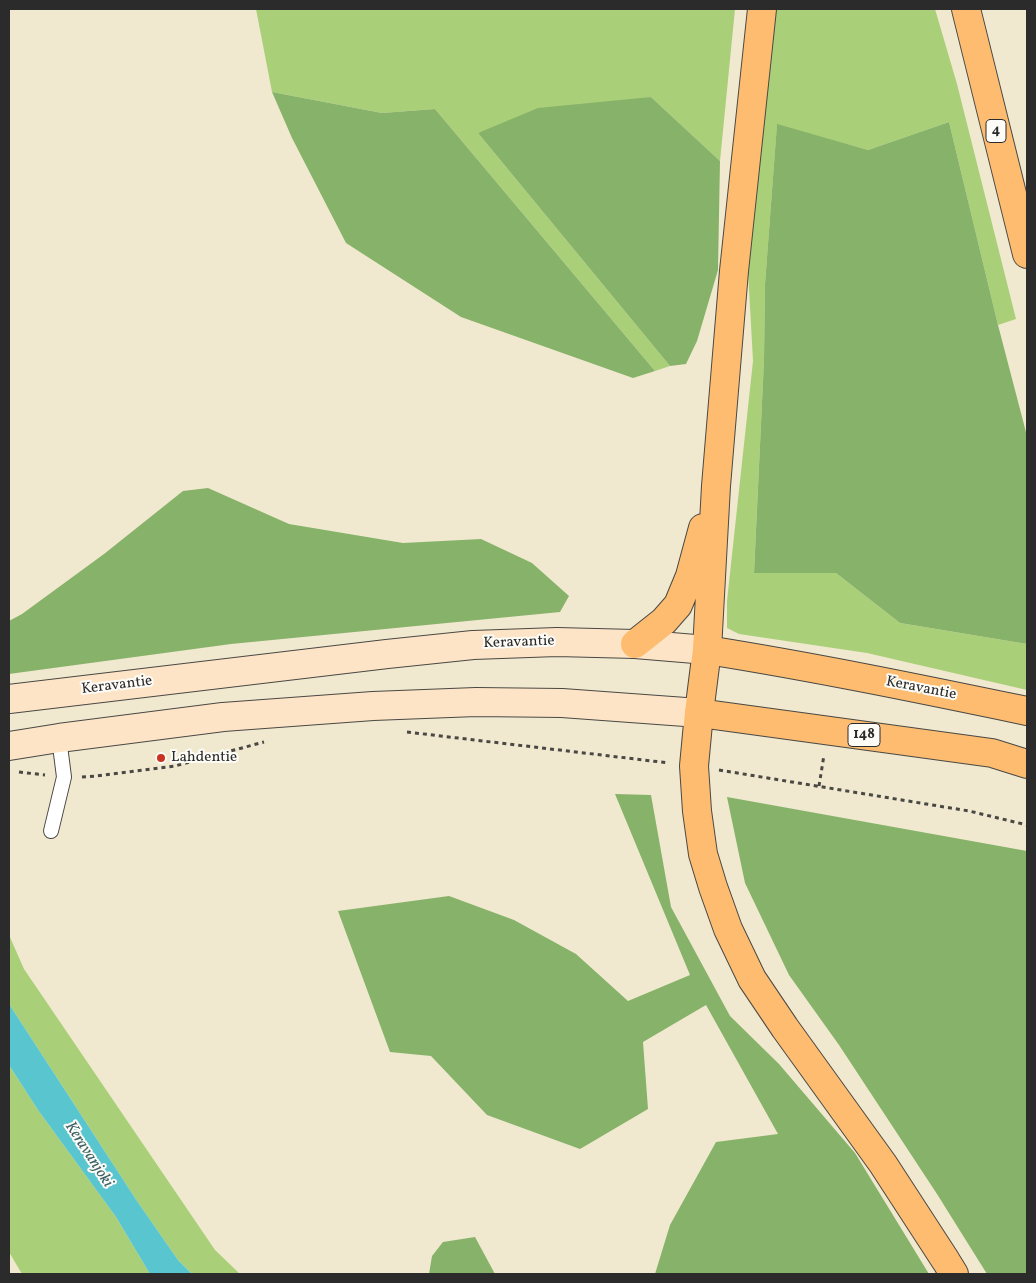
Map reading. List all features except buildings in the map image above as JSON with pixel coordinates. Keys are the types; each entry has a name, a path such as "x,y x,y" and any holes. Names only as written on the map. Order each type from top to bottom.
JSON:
{"main road":[{"path":"762,9 734,271 716,486 707,650 694,766 696,811 703,854 713,887 728,929 752,979 883,1164 954,1274"},
{"name":"4","path":"966,9 1027,254"},
{"path":"635,644 664,622 678,604 690,576 700,535 716,486"},
{"name":"Keravantie","path":"9,699 368,656 474,645 558,642 635,644 707,650 775,661 1027,711"},
{"name":"148","path":"9,746 223,717 383,705 476,702 562,703 699,713 992,754 1027,764"}],"lane":[{"path":"51,832 64,777 59,738"}],"path":[{"path":"819,786 827,730"},
{"path":"401,732 654,760"},
{"path":"17,772 64,777 96,776 175,766 270,741"},
{"path":"714,770 969,811 1027,825"}],"green space":[{"path":"256,9 735,9 720,161 651,97 478,133 670,366 655,371 435,109 382,113 272,92"},
{"path":"775,9 935,9 957,84 1016,319 998,325 949,122 868,150 777,125 765,284 764,360 754,572 836,573 900,623 1027,644 1027,690 867,653 739,634 727,628 727,601 753,361 748,271"},
{"path":"272,92 382,113 435,109 655,371 633,378 461,317 346,243 292,138"},
{"path":"651,97 720,161 718,270 697,341 686,364 670,366 478,133 538,108"},
{"path":"949,122 1027,436 1027,644 900,623 836,573 754,573 764,360 765,284 777,124 868,150"},
{"path":"208,488 289,524 403,543 481,539 532,563 569,596 560,612 231,644 9,674 9,621 22,614 104,554 183,491"},
{"path":"615,794 651,795 671,907 730,1016 779,1064 855,1153 929,1274 655,1274 670,1225 716,1142 778,1134 706,1005 643,1042 648,1109 580,1149 487,1115 431,1056 390,1052 338,911 449,896 514,920 576,954 628,1001 690,975"},
{"path":"727,797 1027,851 1027,1274 987,1274 839,1045 789,975 745,883"},
{"path":"9,935 24,969 215,1250 240,1274 192,1274 178,1260 137,1201 9,1004"},
{"path":"9,1065 38,1110 116,1217 150,1274 22,1274 9,1252"},
{"path":"475,1237 495,1274 429,1274 432,1256 443,1242"}],"water":[{"name":"Keravanjoki","path":"9,1004 137,1201 178,1260 192,1274 150,1274 116,1217 38,1110 9,1065"}],"place":[{"name":"Lahdentie","path":"161,758"}]}
